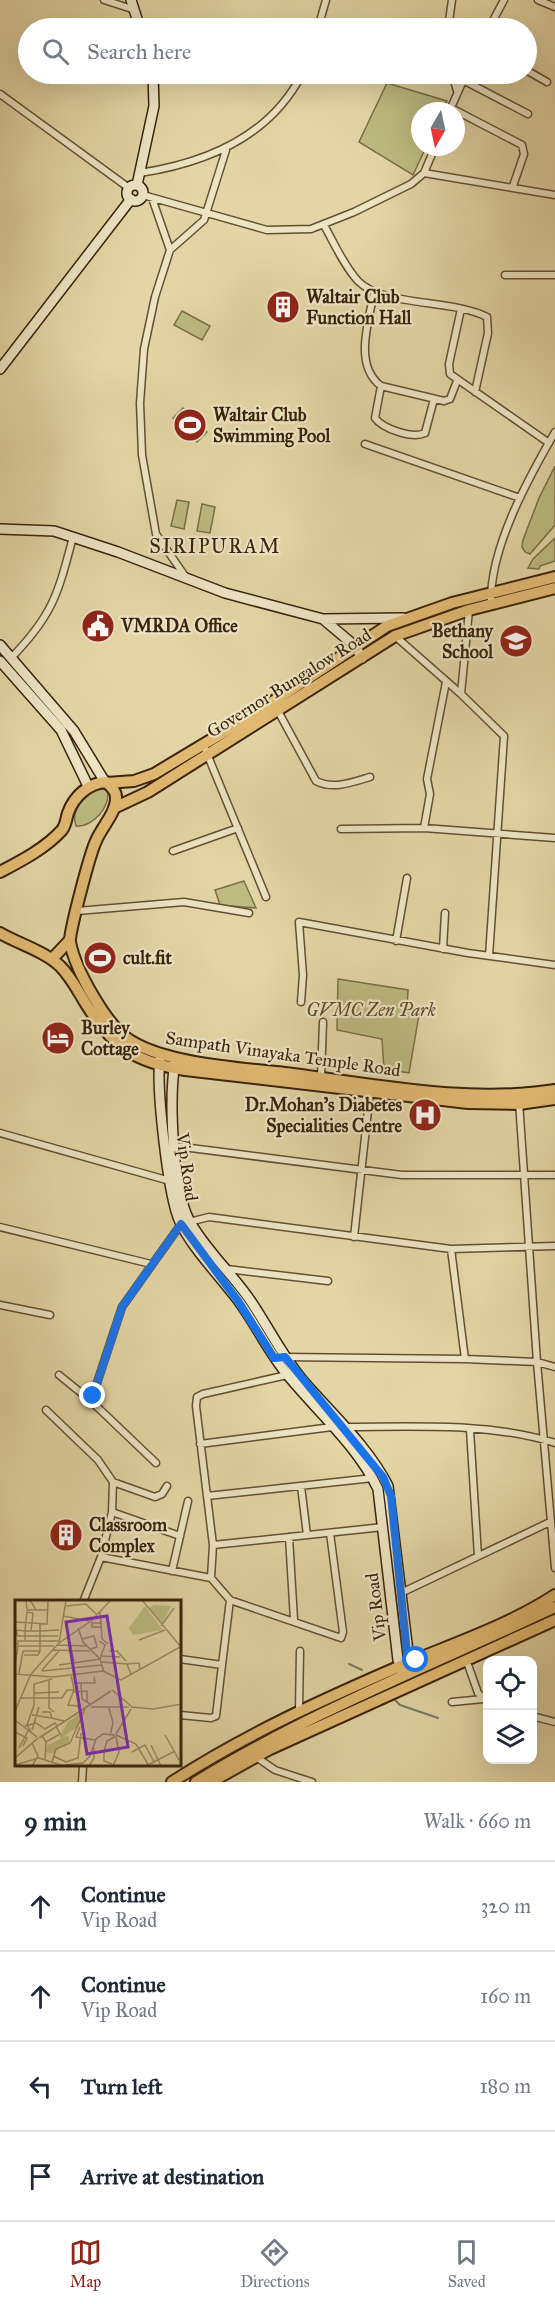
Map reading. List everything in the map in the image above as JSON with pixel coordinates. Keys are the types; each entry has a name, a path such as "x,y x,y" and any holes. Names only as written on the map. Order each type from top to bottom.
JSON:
{"main road":[{"path":"131,199 128,194 140,173 154,106 153,84"},
{"path":"131,199 147,196 142,190 133,187"},
{"path":"0,369 131,199"},
{"path":"0,529 54,531 234,596 323,620 407,618"},
{"path":"0,872 26,858 63,828 73,803 88,786 144,778 206,749 254,714 387,626 491,592 555,577"},
{"name":"Governor Bungalow Road","path":"114,808 148,792 206,749 278,711 395,636 469,610 555,588"},
{"path":"323,620 355,646 362,658"},
{"path":"0,645 74,731 115,793 114,808 91,854 70,940 52,959 0,933"},
{"path":"0,661 61,730 88,786"},
{"name":"Sampath Vinayaka Temple Road","path":"70,940 83,975 119,1033 174,1068 468,1103 555,1100"},
{"name":"Sampath Vinayaka Temple Road","path":"52,959 68,974 111,1041 130,1053 160,1059 176,1057 321,1077 519,1100 555,1090"},
{"name":"Vip Road","path":"176,1057 172,1095 175,1146 185,1222 252,1302 285,1357 374,1463 388,1486 407,1674"},
{"name":"Vip Road","path":"160,1059 170,1181 185,1222 274,1358 333,1427 373,1478 378,1489 407,1674"},
{"path":"196,1782 555,1595"},
{"path":"172,1782 246,1737 299,1710 407,1674 555,1607"},
{"path":"407,1674 467,1662 555,1620"},
{"path":"246,1737 253,1753"},
{"path":"211,1782 253,1753"}],"street":[{"path":"104,0 132,4"},
{"path":"321,18 326,0"},
{"path":"449,18 452,0"},
{"path":"494,18 504,0"},
{"path":"538,0 555,7"},
{"path":"537,76 548,82"},
{"path":"140,173 193,162 226,150 263,123 296,84"},
{"path":"455,84 458,92"},
{"path":"453,102 462,84"},
{"path":"477,84 528,114"},
{"path":"0,94 133,187"},
{"path":"465,116 522,145 525,154 513,186"},
{"path":"188,579 156,534 142,456 140,403 144,349 155,297 170,250 204,220 226,150"},
{"path":"147,196 276,231 297,231 324,225 411,184 424,173 431,156"},
{"path":"424,173 513,186 555,195"},
{"path":"147,196 170,250"},
{"path":"324,225 352,273 374,292 482,314 489,320 475,392"},
{"path":"505,275 555,274"},
{"path":"374,292 365,356 372,378 381,386 434,399 450,399 457,381"},
{"path":"461,309 449,364 450,374 549,443"},
{"path":"381,386 375,418 388,428 412,435 425,433 434,399"},
{"path":"491,605 491,592 503,544 520,498 555,432"},
{"path":"365,444 520,498"},
{"path":"11,658 36,633 51,610 73,537"},
{"path":"461,694 469,610"},
{"path":"395,636 461,694 504,736 489,956"},
{"path":"424,828 430,794 427,779 446,682"},
{"path":"278,711 316,781 323,784 340,785 370,777"},
{"path":"206,749 266,897"},
{"path":"173,851 238,828"},
{"path":"342,829 424,828 555,838"},
{"path":"396,941 407,878"},
{"path":"77,911 184,902 249,914"},
{"path":"443,949 445,913"},
{"path":"301,1002 303,975 299,922 443,949 555,965"},
{"path":"321,1077 323,1022"},
{"path":"354,1236 370,1092"},
{"path":"519,1100 537,1362 555,1568"},
{"path":"0,1133 170,1181"},
{"path":"175,1146 434,1177 555,1175"},
{"path":"91,1401 119,1313 151,1264 185,1222 209,1217 451,1249 555,1246"},
{"path":"0,1227 151,1264"},
{"path":"451,1249 465,1359"},
{"path":"226,1269 328,1281"},
{"path":"0,1305 50,1315"},
{"path":"274,1358 465,1359 537,1362 555,1367"},
{"path":"59,1375 91,1401 156,1463"},
{"path":"211,1578 213,1545 200,1444 197,1397 287,1375"},
{"path":"46,1410 98,1461 113,1482 155,1497 162,1494 167,1486"},
{"path":"200,1444 333,1427"},
{"path":"343,1427 470,1430 555,1443"},
{"path":"470,1430 478,1556"},
{"path":"207,1496 373,1478"},
{"path":"84,1600 101,1557 112,1512 113,1482"},
{"path":"301,1486 307,1535"},
{"path":"172,1571 188,1501"},
{"path":"112,1512 180,1536"},
{"path":"400,1593 550,1522"},
{"path":"213,1545 383,1527"},
{"path":"101,1557 211,1578 230,1600 294,1620 337,1638 343,1636 330,1533"},
{"path":"289,1537 294,1620"},
{"path":"182,1716 211,1718 216,1716 230,1600"},
{"path":"299,1710 300,1651"},
{"path":"182,1659 222,1665"},
{"path":"467,1662 483,1697"},
{"path":"452,1702 483,1701"},
{"path":"537,1717 555,1722"},
{"path":"253,1753 274,1770 312,1782"},
{"path":"82,1782 83,1767"}],"green space":[{"path":"387,84 447,101 411,102 411,156 422,156 413,175 359,142"},
{"path":"182,311 210,326 202,340 174,325"},
{"path":"555,466 555,525 530,554 522,547 523,540 539,498"},
{"path":"177,500 189,502 184,529 171,526"},
{"path":"202,504 215,507 210,533 197,531"},
{"path":"555,538 555,561 540,566 539,569 528,568 533,559"},
{"path":"98,788 107,790 107,803 104,809 94,820 82,826 76,826 77,808 88,795"},
{"path":"244,881 256,908 220,905 215,890"},
{"name":"GVMC Zen Park","path":"338,979 408,990 407,1010 419,1015 409,1073 384,1069 382,1039 337,1030"}],"shaded area":[{"name":"Waltair Club Swimming Pool","path":"183,408 207,432 197,442 173,418"}],"waterway":[{"path":"349,1664 362,1670"},
{"path":"395,1700 400,1705 438,1718"}],"place":[{"name":"Waltair Club Function Hall","path":"283,307"},
{"name":"Waltair Club Swimming Pool","path":"190,425"},
{"name":"VMRDA Office","path":"98,626"},
{"name":"Bethany School","path":"516,641"},
{"name":"cult.fit","path":"100,958"},
{"name":"Burley Cottage","path":"58,1038"},
{"name":"Dr.Mohan's Diabetes Specialities Centre","path":"425,1115"},
{"name":"Classroom Complex","path":"66,1535"}],"district":[{"name":"SIRIPURAM","path":"215,546"}],"route":[{"path":"93,1396 122,1307 172,1232 181,1224 238,1301 274,1358 285,1357 374,1463 388,1486 398,1551 408,1663 416,1660"}]}
